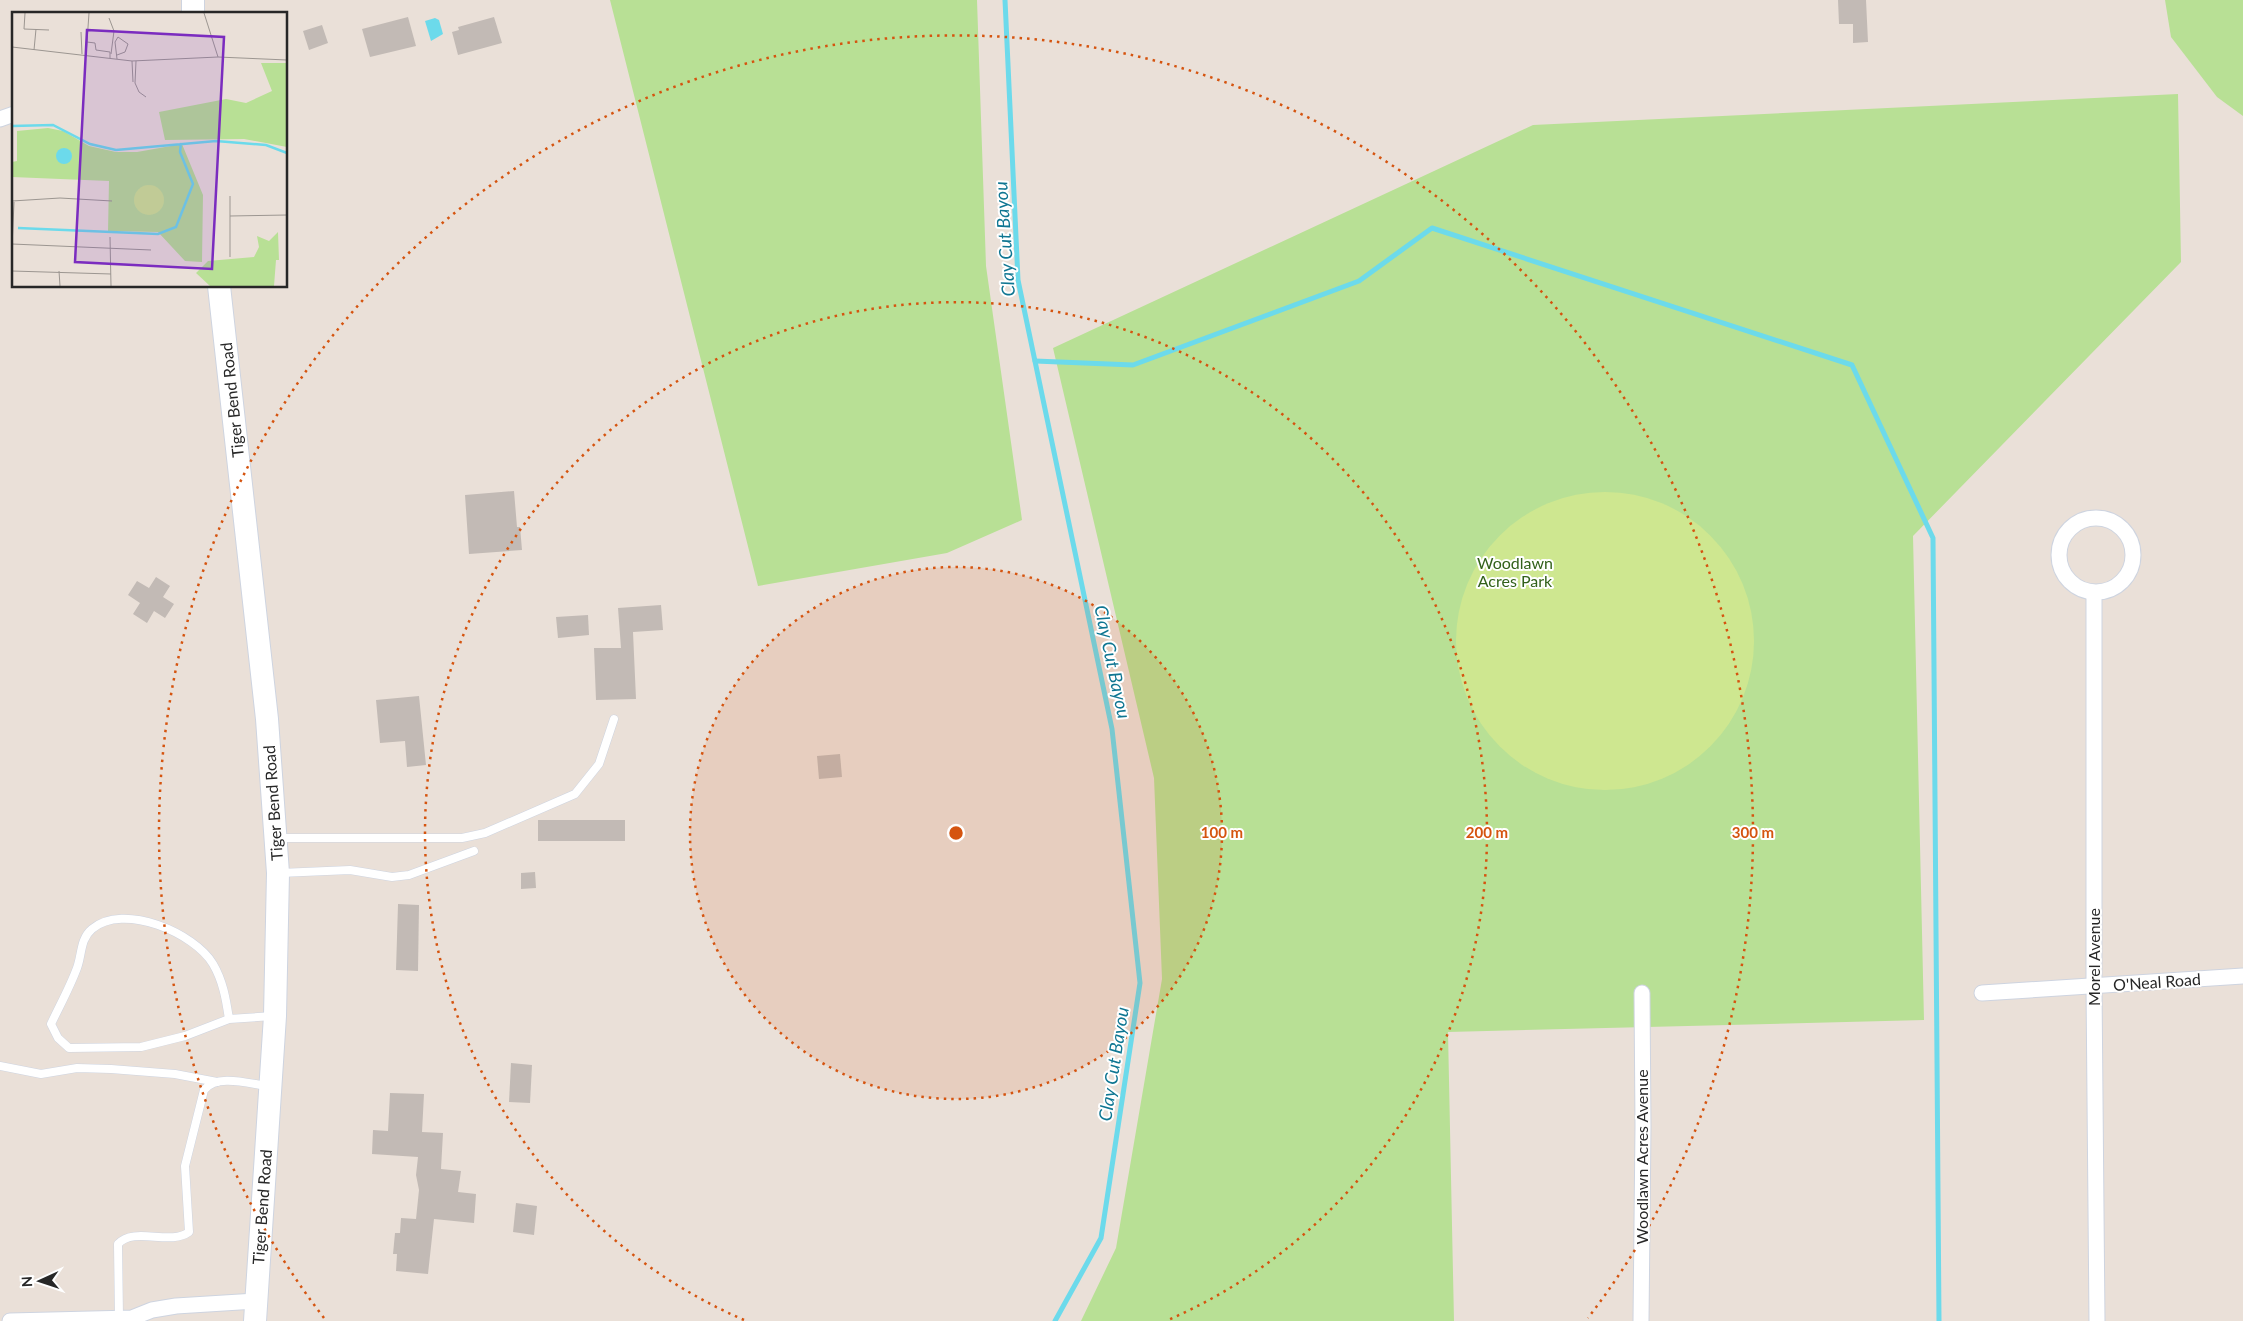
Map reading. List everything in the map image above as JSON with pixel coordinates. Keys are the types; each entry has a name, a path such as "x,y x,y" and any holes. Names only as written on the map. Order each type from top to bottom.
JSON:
{"main road":[{"name":"Tiger Bend Road","path":"220,288 267,719 277,838 275,1016 255,1311"}],"street":[{"path":"0,119 12,115"},
{"path":"2093,518 2110,522 2125,532 2130,543 2132,555 2131,567 2126,577 2112,588 2094,592 2082,590 2072,584 2064,574 2059,562 2059,550 2067,533 2081,521 2093,518"},
{"name":"Morel Avenue","path":"2094,592 2094,986 2097,1321"},
{"name":"O'Neal Road","path":"1982,993 2243,976"},
{"name":"Woodlawn Acres Avenue","path":"1641,1321 1644,1126 1642,993"},
{"path":"10,1321 130,1319 152,1310 176,1306 255,1311"}],"lane":[{"path":"277,838 462,838 485,833 575,794 599,764 614,719"},
{"path":"278,873 350,870 392,877 409,875 474,851"},
{"path":"229,1018 223,983 212,962 194,944 174,931 144,920 114,920 92,928 83,940 78,966 51,1024 58,1038 69,1048 141,1047 185,1036 229,1018 275,1016"},
{"path":"0,1066 41,1074 77,1068 111,1069 175,1074 217,1082 270,1086"},
{"path":"130,1319 118,1244 126,1238 178,1236 188,1232 185,1184 186,1158 197,1125 204,1090 208,1085 217,1082"}],"green space":[{"path":"610,0 977,0 986,266 1022,520 947,553 758,586"},
{"path":"2165,0 2243,0 2243,116 2217,97 2171,37"},
{"name":"Woodlawn Acres Park","path":"2178,94 2181,262 1913,536 1924,1020 1448,1032 1454,1321 1081,1321 1116,1248 1162,979 1154,778 1053,348 1533,125"},
{"path":"1590,492 1620,492 1648,498 1675,509 1711,535 1729,558 1743,584 1754,626 1754,656 1743,698 1729,724 1711,747 1675,773 1648,784 1620,790 1590,790 1562,784 1535,773 1499,747 1490,736 1473,711 1462,684 1456,656 1456,626 1462,598 1473,571 1499,535 1510,526 1535,509 1562,498"}],"water":[{"path":"435,18 439,20 443,34 431,41 425,21"}],"building":[{"path":"1838,0 1866,0 1868,42 1853,43 1853,24 1839,24"},
{"path":"408,17 416,46 370,57 362,29"},
{"path":"494,17 502,43 458,55 452,32 459,30 458,27"},
{"path":"322,25 328,43 309,50 303,31"},
{"path":"514,491 517,527 520,527 522,550 469,554 465,495"},
{"path":"156,577 170,586 163,597 174,604 165,618 154,611 147,623 133,614 140,603 128,595 137,581 149,588"},
{"path":"661,605 663,630 633,632 636,699 596,700 594,648 621,648 618,608"},
{"path":"588,615 589,635 558,638 556,617"},
{"path":"419,696 426,765 407,767 405,741 380,743 376,700"},
{"path":"840,754 842,777 819,779 817,756"},
{"path":"538,820 625,820 625,841 538,841"},
{"path":"535,872 536,888 521,889 521,873"},
{"path":"398,904 419,905 418,971 396,970"},
{"path":"511,1063 532,1065 530,1103 509,1102"},
{"path":"390,1093 424,1094 422,1132 443,1133 441,1169 461,1171 458,1192 476,1194 474,1223 434,1219 428,1274 396,1271 397,1254 393,1254 395,1233 400,1233 401,1218 416,1219 419,1190 416,1175 418,1157 372,1154 373,1130 388,1131"},
{"path":"516,1203 537,1206 534,1235 513,1232"}],"waterway":[{"name":"Clay Cut Bayou","path":"1005,0 1018,280 1112,729 1140,983 1101,1238 1055,1321"},
{"path":"1035,361 1133,365 1359,281 1432,228 1852,365 1933,538 1939,1321"}]}
